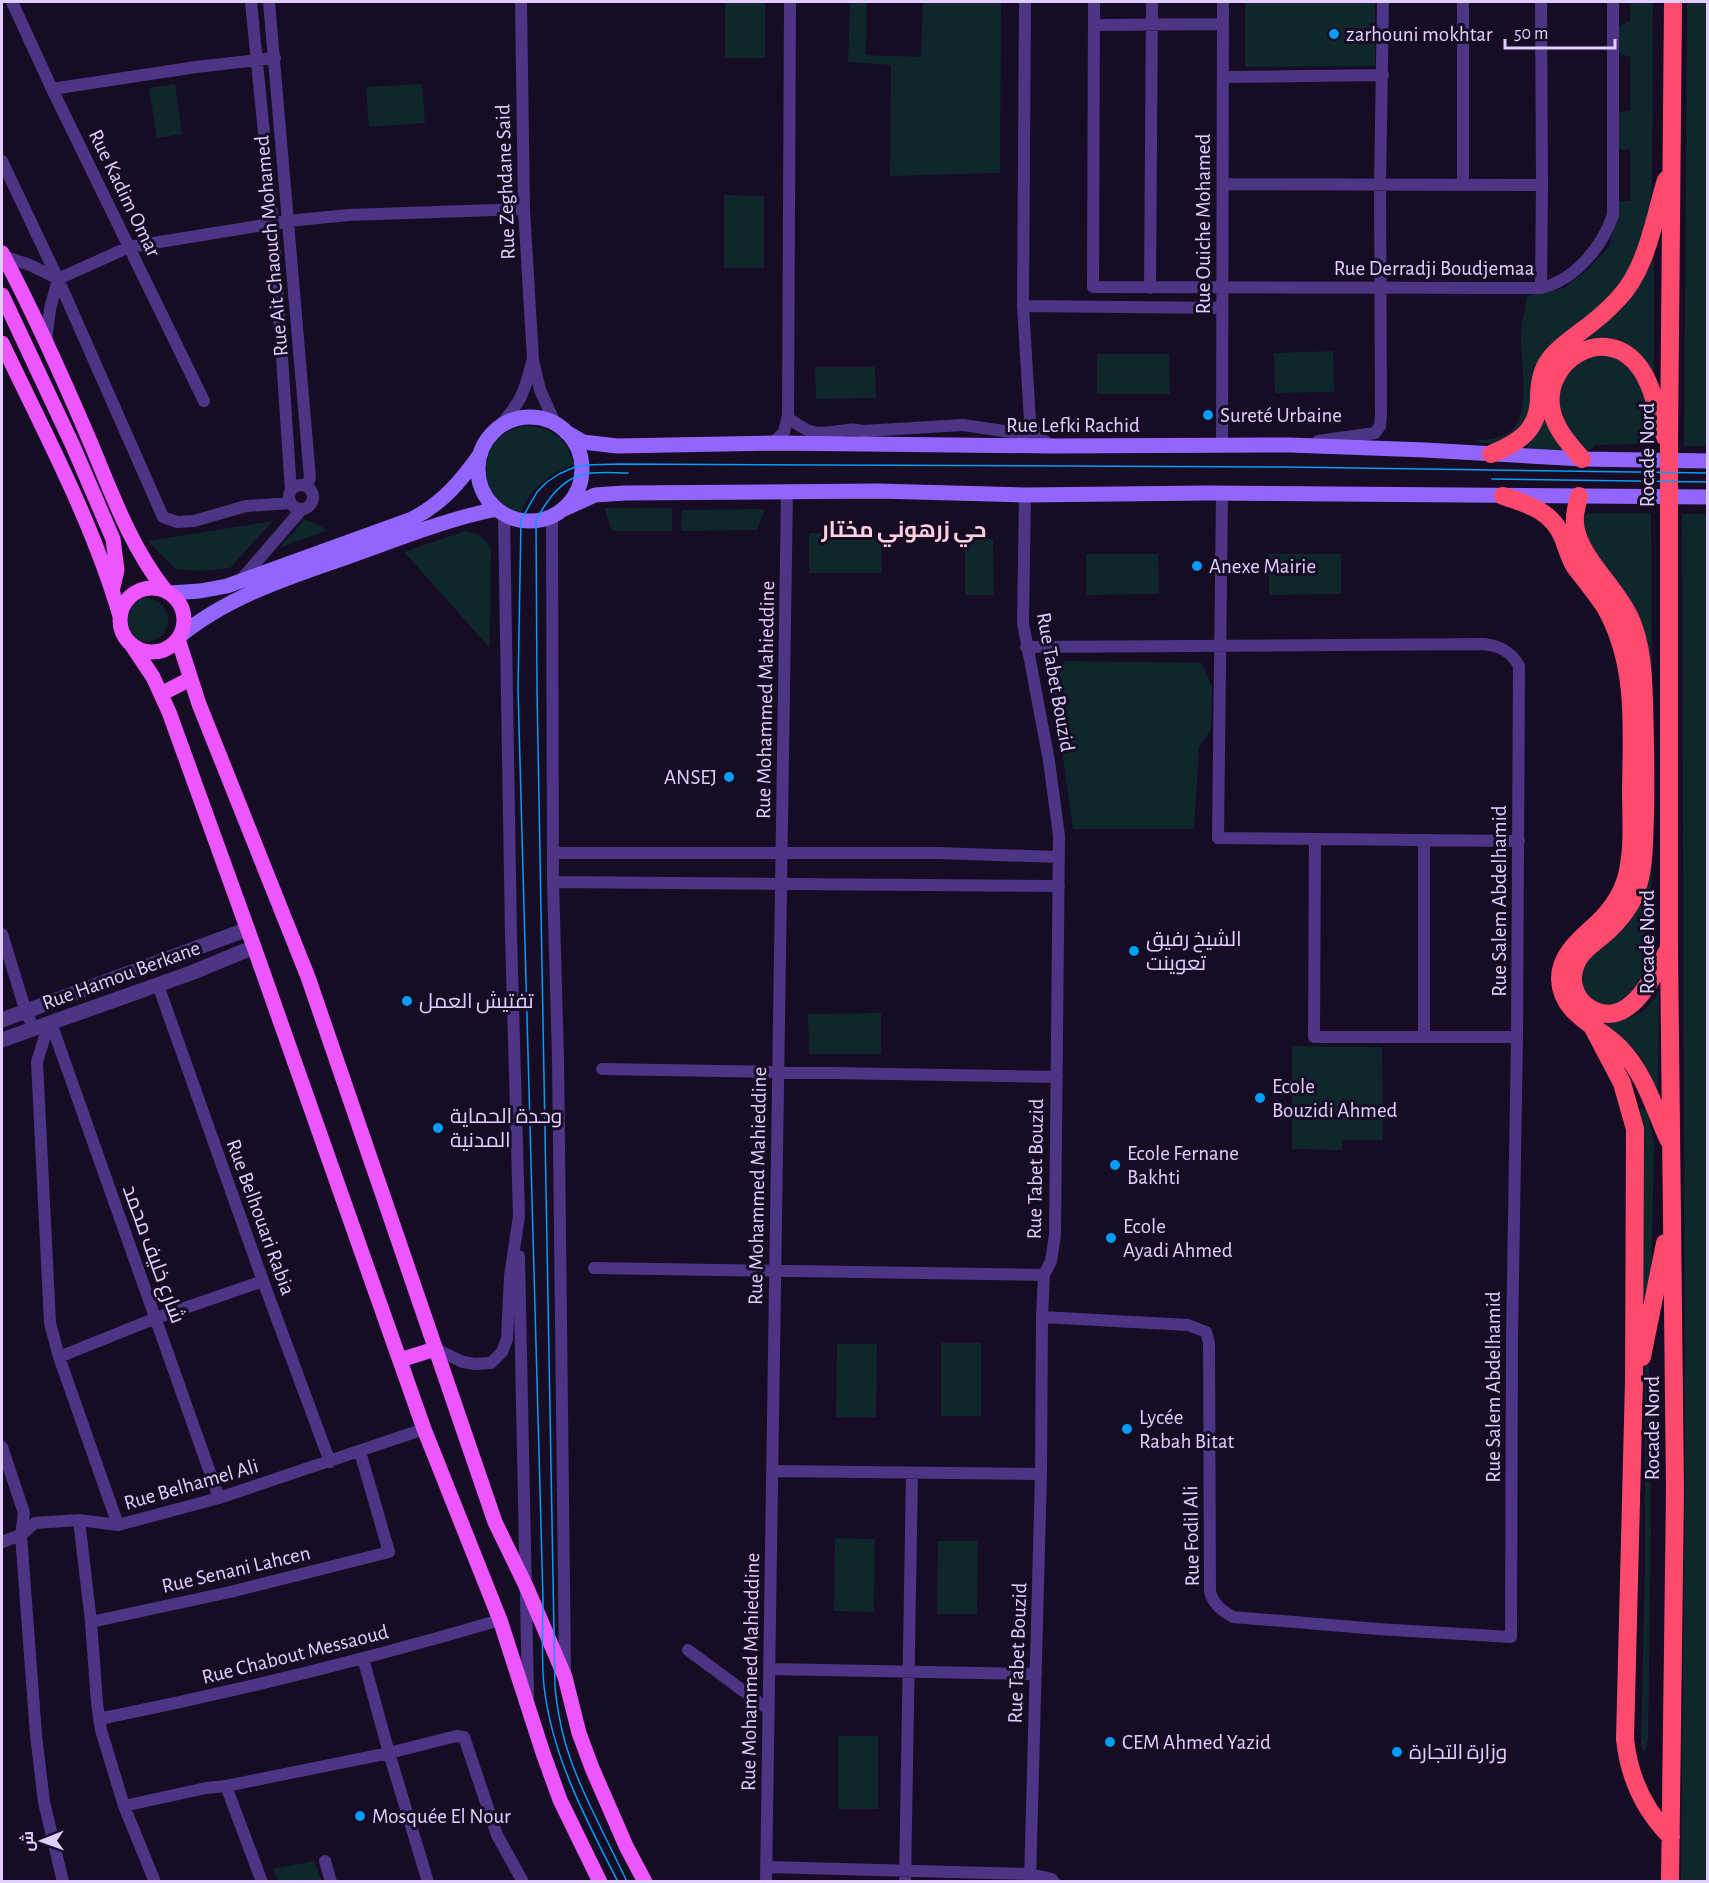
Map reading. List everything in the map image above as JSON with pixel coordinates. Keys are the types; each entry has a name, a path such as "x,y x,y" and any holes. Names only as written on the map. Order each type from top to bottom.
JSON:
{"highway":[{"name":"Rocade Nord","path":"1670,1881 1675,1490 1669,948 1669,446 1673,2"},
{"path":"1491,453 1510,446 1526,435 1537,416 1541,380 1550,358 1612,305 1629,286 1644,253 1671,161"},
{"path":"1582,459 1553,415 1551,392 1567,362 1576,354 1596,346 1622,352 1639,368 1652,392 1656,412 1669,446"},
{"path":"1503,496 1536,507 1559,529 1575,567 1610,617 1626,664 1631,694 1632,726 1631,840 1626,879 1607,914 1570,949 1560,978 1566,1000 1579,1016 1613,1041 1631,1061 1650,1091 1655,1111 1672,1147"},
{"path":"1579,496 1575,524 1581,546 1624,606 1639,646 1643,675 1646,780 1644,855 1639,884 1627,909 1618,921 1578,958 1573,978 1579,999 1587,1007 1605,1013 1615,1013 1625,1009 1634,1003 1643,992 1669,948"},
{"path":"1592,1026 1622,1083 1635,1129 1634,1381 1626,1755 1636,1787 1651,1815 1671,1837"},
{"path":"1634,1381 1646,1342 1672,1206"}],"main road":[{"path":"2,255 46,342 129,533 148,567 180,604 184,620 179,638 190,679 308,977 495,1522 526,1586 565,1677 579,1733 592,1768 626,1846 645,1881"},
{"path":"2,295 73,446 113,539 117,570 112,591"},
{"path":"2,343 84,518 112,591 124,636 153,676 161,694 248,929 424,1429 500,1620 560,1800 600,1881"},
{"path":"120,616 122,606 128,598 145,588 168,592 212,590 383,530 431,509 464,477 487,440 497,429 525,417 541,418 561,428 574,442 579,454 581,474 577,491 557,513"},
{"name":"Rue Lefki Rachid","path":"561,428 584,442 606,446 773,443 1051,446 1290,445 1582,459 1707,461"},
{"path":"481,453 478,467 480,483 486,497 500,512 516,520 528,522 557,513 595,495 787,491 1024,495 1222,493 1707,497"},
{"path":"131,644 138,649 155,652 164,650 215,611 262,589 462,516 500,512"},
{"path":"161,694 190,679"},
{"path":"400,1360 435,1349"}],"street":[{"name":"Rue Kadim Omar","path":"12,2 52,90 204,401"},
{"path":"251,2 273,224 295,501"},
{"name":"Rue Ait Chaouch Mohamed","path":"269,2 310,478 306,486"},
{"name":"Rue Zeghdane Said","path":"521,2 524,209 533,360"},
{"path":"773,443 784,432 788,418 790,2"},
{"path":"1025,2 1023,306 1030,421 1038,436 1051,446"},
{"path":"1095,2 1094,25 1223,24"},
{"path":"1150,288 1152,2"},
{"name":"Rue Ouiche Mohamed","path":"1222,446 1223,2"},
{"path":"1290,445 1375,433 1380,426 1383,2"},
{"path":"1463,2 1463,184"},
{"path":"1541,2 1541,288"},
{"name":"Rue Derradji Boudjemaa","path":"1094,25 1093,287 1541,288 1563,280 1580,266 1602,240 1613,215 1613,2"},
{"path":"52,90 275,58"},
{"path":"1223,77 1383,75"},
{"path":"2,161 58,279 164,518 177,522 194,521 246,506 295,501 309,506 313,500 312,491 306,486 296,486 295,501 240,581"},
{"path":"1223,184 1542,185"},
{"path":"58,279 129,247 288,221 348,215 524,209"},
{"path":"2,255 30,265 58,279"},
{"path":"46,342 50,309 58,279"},
{"path":"1023,306 1222,308"},
{"path":"533,360 540,390 561,428"},
{"path":"497,429 513,411 524,393 533,360"},
{"path":"788,418 813,432 851,427 863,431 963,425 1038,436"},
{"path":"804,428 816,444"},
{"name":"Rue Mohammed Mahieddine","path":"766,1881 787,491"},
{"path":"1222,493 1218,838 1424,842 1519,841"},
{"name":"Rue Tabet Bouzid","path":"1024,495 1023,623 1050,761 1059,836 1055,1235 1051,1261 1044,1275 1042,1317 1041,1474 1030,1878"},
{"path":"500,512 519,1216 528,1703"},
{"path":"557,513 554,882 565,1677"},
{"name":"Rue Salem Abdelhamid","path":"1026,646 1484,644 1495,646 1515,659 1519,674 1519,841 1512,1351 1511,1637"},
{"path":"1315,839 1314,1037 1517,1037"},
{"path":"1424,842 1424,1037"},
{"path":"554,853 938,853 1059,858"},
{"path":"554,882 1059,886"},
{"name":"Rue Hamou Berkane","path":"2,1020 248,929"},
{"path":"2,934 26,1012 34,1029"},
{"name":"Rue Hamou Berkane","path":"2,1040 158,985 254,947"},
{"name":"Rue Belhouari Rabia","path":"158,985 330,1462"},
{"path":"50,1023 38,1062 50,1323 59,1357 118,1525"},
{"name":"شارع خليف محمد","path":"50,1023 219,1498"},
{"path":"603,1070 1057,1077"},
{"path":"435,1349 463,1362 475,1364 491,1363 502,1352 507,1339 510,1276 519,1216"},
{"path":"594,1268 1044,1275"},
{"path":"59,1357 156,1318 263,1281"},
{"name":"Rue Fodil Ali","path":"1042,1317 1188,1325 1206,1332 1209,1343 1210,1592 1213,1603 1223,1612 1233,1617 1511,1637"},
{"name":"Rue Belhamel Ali","path":"2,1542 21,1535 35,1523 79,1520 118,1525 219,1498 424,1429"},
{"path":"2,1447 24,1513 21,1535 36,1735 44,1802 63,1881"},
{"name":"Rue Senani Lahcen","path":"92,1622 230,1592 389,1552 360,1452"},
{"path":"772,1471 1041,1474"},
{"path":"906,1876 912,1473"},
{"path":"79,1520 92,1622 101,1730 124,1806 155,1881"},
{"name":"Rue Chabout Messaoud","path":"99,1719 175,1704 363,1658 500,1620"},
{"path":"688,1650 769,1710"},
{"path":"363,1658 428,1881"},
{"path":"770,1669 1036,1674"},
{"path":"124,1806 389,1753 456,1736 464,1737 497,1835 523,1881"},
{"path":"226,1786 262,1881"},
{"path":"325,1861 331,1881"},
{"path":"767,1867 906,1876 1030,1878 1054,1881"}],"shaded area":[{"path":"725,2 765,2 765,58 725,58"},
{"path":"850,2 867,2 866,55 921,57 923,2 1001,2 1000,173 890,176 891,65 848,62"},
{"name":"zarhouni mokhtar","path":"1245,2 1375,2 1375,66 1245,67"},
{"path":"1630,2 1653,2 1652,189 1649,213 1640,247 1616,293 1549,346 1531,418 1502,445 1469,441 1493,439 1509,433 1518,420 1523,396 1521,333 1527,296 1564,288 1586,271 1609,247 1617,217 1617,201 1630,201 1630,150 1618,149 1618,112 1630,111 1630,57 1619,53 1618,27 1630,21"},
{"path":"1687,2 1708,2 1707,446 1684,446"},
{"path":"175,84 182,134 157,138 149,88"},
{"path":"422,84 425,123 369,127 366,87"},
{"path":"724,195 764,196 764,268 724,268"},
{"path":"1654,253 1654,378 1596,339 1584,341 1574,347"},
{"path":"1333,351 1334,392 1275,393 1274,353"},
{"path":"1605,351 1616,355 1629,366 1641,386 1648,410 1651,444 1596,445 1587,453 1566,425 1559,405 1559,395 1563,384 1577,361"},
{"path":"1097,354 1169,354 1170,394 1097,394"},
{"path":"815,367 875,367 876,398 816,399"},
{"path":"1544,417 1568,453 1525,450 1538,432"},
{"path":"523,426 542,428 556,435 567,447 574,464 542,482 530,496 521,513 509,509 500,502 488,483 486,471 491,449 498,439"},
{"path":"604,508 672,508 672,531 612,531"},
{"path":"765,509 757,530 681,531 682,510"},
{"path":"1651,513 1650,943 1641,981 1625,1000 1611,1006 1596,1003 1590,998 1583,986 1581,972 1587,954 1622,924 1647,681 1583,526 1585,515"},
{"path":"1682,514 1708,514 1707,1882 1681,1881 1685,1484"},
{"path":"305,519 328,530 279,548"},
{"path":"273,521 230,568 200,571 175,569 148,541"},
{"path":"465,531 481,536 491,550 490,648 404,552"},
{"path":"881,532 882,573 809,573 809,533"},
{"path":"965,539 993,539 994,595 965,595"},
{"path":"1086,554 1158,554 1159,594 1086,595"},
{"path":"1269,554 1341,554 1341,594 1269,595"},
{"path":"146,598 162,604 168,620 162,636 146,642 130,636 124,620 130,604"},
{"path":"1066,661 1202,663 1212,687 1211,729 1199,747 1194,829 1073,829 1051,674"},
{"path":"1659,990 1658,1095 1640,1056 1599,1019 1618,1020 1635,1016 1648,1006"},
{"path":"881,1013 881,1054 809,1054 808,1014"},
{"path":"1292,1046 1382,1047 1383,1140 1343,1140 1342,1150 1292,1149"},
{"path":"1642,1108 1647,1110 1654,1142 1651,1295 1649,1300 1640,1300 1637,1110"},
{"path":"941,1343 981,1343 981,1416 941,1416"},
{"path":"837,1344 877,1344 876,1417 836,1417"},
{"path":"1647,1364 1649,1366 1651,1530 1648,1739 1645,1752 1641,1745 1645,1564 1645,1366"},
{"path":"835,1538 875,1539 874,1612 834,1611"},
{"path":"938,1541 978,1541 977,1614 937,1614"},
{"path":"838,1736 878,1736 878,1809 838,1809"},
{"path":"314,1861 322,1881 278,1881 273,1869"}],"tram line":[{"path":"618,1882 562,1763 548,1712 543,1675 543,1599 518,689 521,520 537,492 559,474 575,467 619,464 1286,467 1708,473"},
{"path":"627,1882 585,1795 571,1759 562,1729 555,1688 536,521 554,493 573,478 592,473 628,473"},
{"path":"1492,479 1708,482"}],"place":[{"name":"zarhouni mokhtar","path":"1334,34"},
{"name":"Sureté Urbaine","path":"1208,415"},
{"name":"Anexe Mairie","path":"1197,566"},
{"name":"ANSEJ","path":"729,777"},
{"name":"الشيخ رفيق تعوينت","path":"1134,951"},
{"name":"تفتيش العمل","path":"407,1001"},
{"name":"Ecole Bouzidi Ahmed","path":"1260,1098"},
{"name":"وحدة الحماية المدنية","path":"438,1128"},
{"name":"Ecole Fernane Bakhti","path":"1115,1165"},
{"name":"Ecole Ayadi Ahmed","path":"1111,1238"},
{"name":"Lycée Rabah Bitat","path":"1127,1429"},
{"name":"CEM Ahmed Yazid","path":"1110,1742"},
{"name":"وزارة التجارة","path":"1397,1752"},
{"name":"Mosquée El Nour","path":"360,1816"}],"district":[{"name":"حي زرهوني مختار","path":"904,529"}]}
